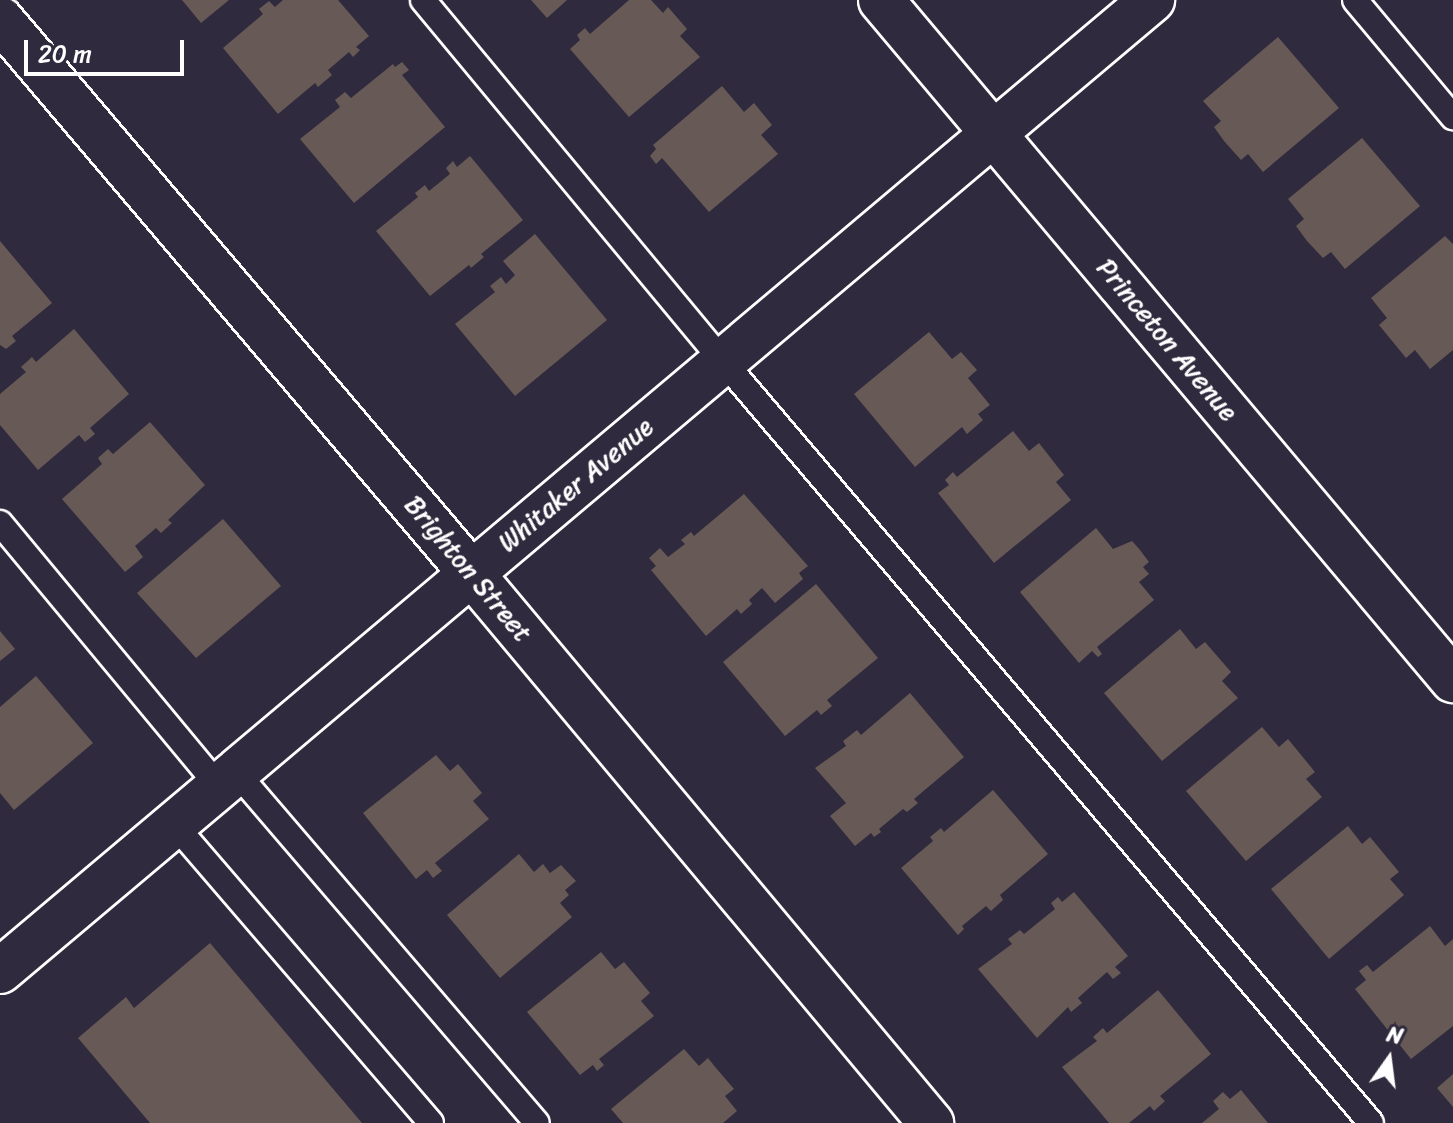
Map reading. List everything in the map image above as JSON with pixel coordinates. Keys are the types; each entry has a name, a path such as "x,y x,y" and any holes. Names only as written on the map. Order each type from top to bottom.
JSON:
{"street":[{"name":"Princeton Avenue","path":"881,0 1453,680"},
{"name":"Whitaker Avenue","path":"0,971 1152,0"},
{"name":"Brighton Street","path":"0,19 472,574 931,1123"}],"lane":[{"path":"423,0 723,361 1371,1123"},
{"path":"1355,0 1453,117"},
{"path":"0,523 537,1123"},
{"path":"174,824 431,1123"}],"building":[{"path":"182,0 229,0 201,23"},
{"path":"283,0 338,0 369,36 356,47 360,50 353,57 349,52 328,70 332,75 318,87 315,83 278,114 223,48 263,14 259,9 269,1 275,7"},
{"path":"531,0 567,0 547,18"},
{"path":"629,0 651,0 663,13 668,7 687,29 680,36 700,57 629,117 570,49 580,40 577,35 585,28 590,34"},
{"path":"1278,37 1339,108 1263,172 1248,154 1241,160 1224,141 1214,127 1221,121 1203,101"},
{"path":"402,62 409,70 402,75 445,127 354,203 300,139 340,107 335,100 345,92 351,98 393,64 395,67"},
{"path":"722,86 744,112 754,103 772,125 761,135 778,154 709,212 662,158 656,164 650,156 656,149 653,145"},
{"path":"1362,138 1420,206 1345,269 1331,252 1323,258 1307,241 1296,226 1304,219 1288,199"},
{"path":"470,156 523,220 481,254 484,257 471,268 469,265 430,296 376,231 418,197 415,193 425,185 429,191 450,174 446,168 453,161 457,167"},
{"path":"535,234 607,320 515,396 455,324 495,292 490,286 501,277 506,284 515,275 503,261"},
{"path":"1445,236 1453,244 1453,350 1430,369 1415,350 1406,358 1379,325 1387,318 1371,298"},
{"path":"0,241 52,303 12,336 16,341 6,349 0,345"},
{"path":"74,329 129,394 90,428 95,434 85,442 79,435 38,470 0,425 0,394 26,372 21,367 32,357 36,362"},
{"path":"929,332 952,359 961,352 977,370 968,378 990,405 978,414 983,420 967,434 962,427 915,467 854,394"},
{"path":"150,422 205,485 168,520 172,523 161,533 156,528 135,546 143,557 125,572 62,499 102,464 98,458 108,449 113,454"},
{"path":"1013,431 1029,451 1039,443 1064,475 1056,482 1071,500 994,563 938,493 949,485 945,480 953,472 957,477"},
{"path":"744,494 808,566 799,573 803,579 775,603 762,588 749,600 752,604 741,614 737,609 706,636 651,570 656,566 649,558 660,548 668,557 685,544 681,540 691,532 694,536"},
{"path":"223,519 281,586 196,658 137,593"},
{"path":"1096,528 1113,549 1132,541 1140,550 1149,562 1143,567 1149,574 1139,582 1154,600 1097,647 1102,654 1098,657 1092,651 1079,663 1020,592"},
{"path":"816,584 878,658 827,700 832,706 821,715 817,710 785,736 723,662"},
{"path":"1180,629 1196,649 1205,642 1231,672 1222,681 1238,698 1162,761 1104,693"},
{"path":"0,631 15,649 0,661"},
{"path":"36,676 93,743 14,810 0,793 0,707"},
{"path":"910,693 964,757 914,799 918,803 907,812 903,809 879,829 881,832 874,837 871,833 855,846 830,816 846,803 815,768 846,746 843,741 857,730 861,735"},
{"path":"1262,727 1279,747 1288,739 1315,772 1306,779 1322,797 1246,861 1186,791"},
{"path":"436,755 450,771 458,764 482,793 473,801 489,819 435,863 442,871 433,878 427,870 416,879 363,813"},
{"path":"993,790 1048,854 1000,895 1003,900 991,911 986,906 962,926 964,929 958,935 901,868 933,841 930,837 941,828 944,832"},
{"path":"1348,826 1362,844 1370,837 1399,872 1390,879 1404,895 1329,959 1271,889"},
{"path":"519,854 534,872 543,864 550,873 561,865 576,881 565,890 569,895 560,903 572,917 500,978 447,915"},
{"path":"1074,892 1128,956 1115,967 1121,973 1113,979 1107,972 1078,998 1082,1003 1071,1012 1068,1007 1037,1038 978,969 1012,944 1008,939 1020,930 1024,934 1055,909 1051,903 1058,897 1062,902"},
{"path":"1430,926 1445,946 1453,939 1453,1026 1411,1059 1355,989 1366,980 1359,971 1367,965 1373,972"},
{"path":"210,943 362,1123 150,1123 78,1038 126,997 134,1008"},
{"path":"601,952 615,969 624,962 650,993 641,1001 654,1016 599,1059 604,1065 597,1071 593,1065 580,1075 527,1012"},
{"path":"1158,990 1211,1054 1160,1096 1165,1101 1154,1111 1150,1106 1129,1123 1109,1123 1062,1067 1097,1041 1093,1037 1103,1028 1107,1033"},
{"path":"684,1049 699,1066 708,1058 734,1089 725,1096 737,1111 723,1123 623,1123 611,1109"},
{"path":"1453,1074 1453,1107 1437,1088"},
{"path":"1241,1090 1268,1123 1202,1123 1219,1109 1213,1101 1223,1092 1230,1099"}]}
